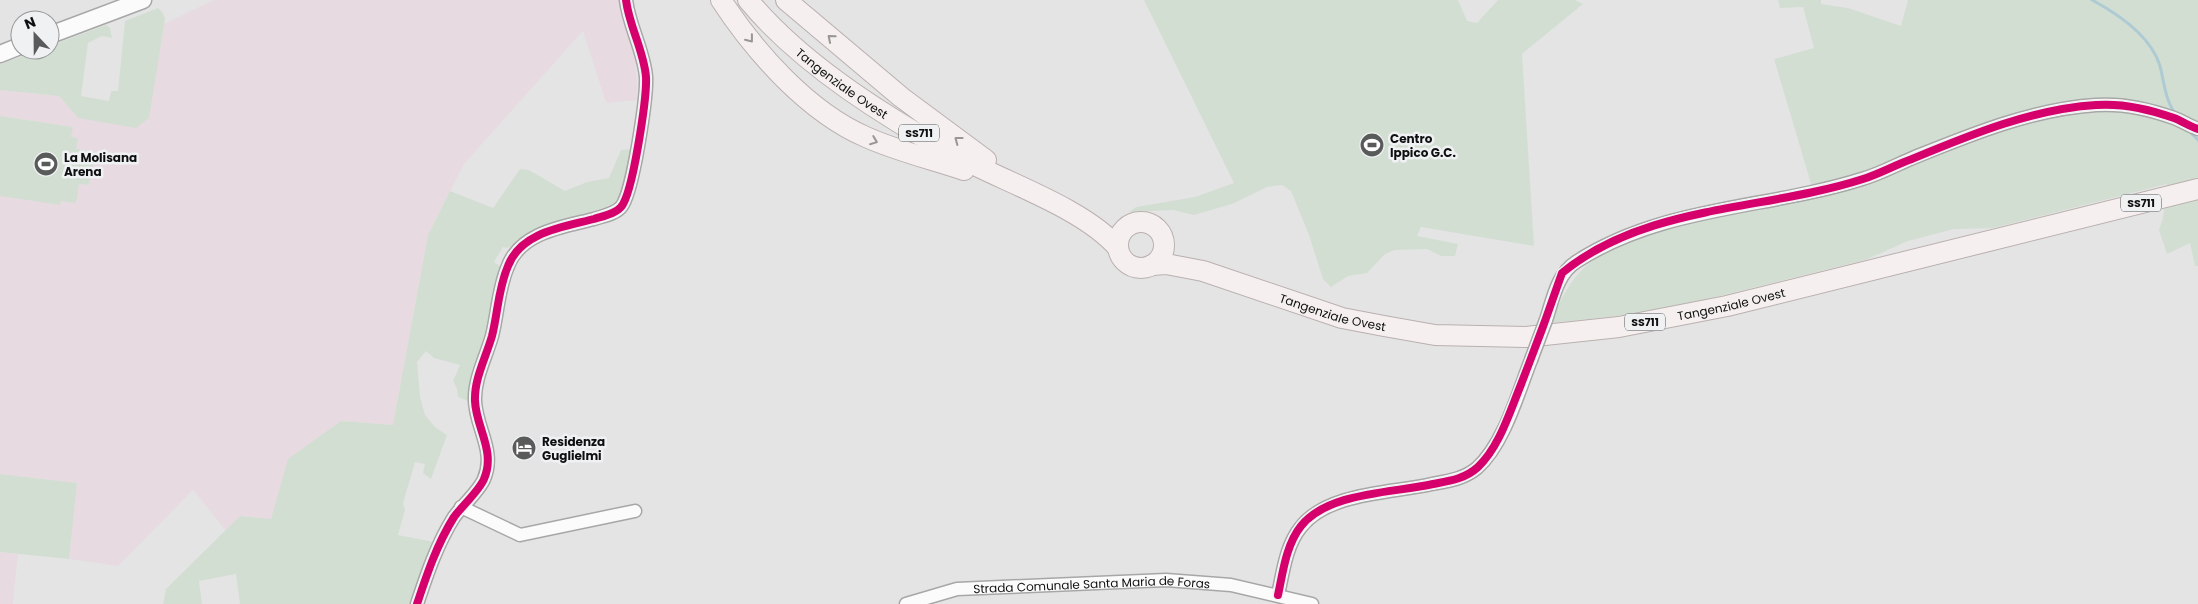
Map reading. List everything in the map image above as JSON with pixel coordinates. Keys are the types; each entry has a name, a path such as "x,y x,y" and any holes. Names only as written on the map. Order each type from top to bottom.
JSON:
{"main road":[{"path":"721,0 751,42 780,75 840,124 897,150 1025,190"},
{"name":"Tangenziale Ovest","path":"748,0 778,32 818,67 886,113 957,156 1082,218 1109,238 1118,248"},
{"path":"786,0 902,97 980,156 1013,178 1025,190"},
{"name":"Tangenziale Ovest","path":"1152,265 1166,264 1203,271 1263,293 1350,320 1435,335 1526,337 1619,327 1727,306 2198,189"},
{"name":"Tangenziale Ovest","path":"1082,218 1116,225 1129,225"},
{"path":"1142,222 1154,226 1164,242 1162,256 1152,265 1145,268 1130,266 1124,261 1118,248 1120,235 1129,225 1142,222"},
{"name":"Tangenziale Ovest","path":"1164,242 1173,251 1203,271"}],"street":[{"path":"60,31 143,0"},
{"path":"417,604 440,541 462,507 484,479 488,451 477,414 475,400 479,376 492,337 503,277 509,262 524,244 541,234 608,215 621,206 629,189 639,138 646,78 626,0"},
{"path":"1278,595 1286,558 1293,542 1301,526 1318,512 1337,503 1371,494 1462,478 1477,469 1489,455 1509,415 1562,273 1575,262 1602,247 1686,216 1787,198 1863,179 1960,140 2033,116 2095,105 2123,105 2176,119 2193,127"},
{"path":"462,507 520,535 635,511"},
{"name":"Strada Comunale Santa Maria de Foras","path":"906,604 956,589 1166,580 1231,585 1312,604"}],"shaded area":[{"path":"213,0 619,0 635,54 638,100 606,103 583,31 464,164 428,235 393,425 341,421 289,459 271,519 240,516 226,531 193,490 118,566 69,559 76,483 0,474 0,196 60,205 61,201 79,184 89,185 94,152 76,149 71,137 72,127 0,116 0,90 59,96 78,118 149,118 162,25"},
{"name":"Centro Ippico G.C.","path":"1144,0 1458,0 1467,21 1477,23 1498,0 1575,0 1583,4 1522,54 1534,246 1421,227 1417,236 1458,244 1455,256 1441,256 1427,249 1395,250 1385,254 1367,273 1348,276 1331,287 1323,279 1309,235 1291,191 1282,185 1267,187 1232,204 1194,215 1173,210 1129,212 1136,207 1195,197 1234,183"},
{"path":"1778,0 1821,0 1821,4 1848,8 1901,26 1908,0 2198,0 2198,266 2195,266 2190,243 2167,254 2159,230 2163,218 2167,184 1993,228 1954,229 1908,241 1865,260 1691,303 1627,315 1551,323 1563,296 1580,272 1595,259 1614,247 1634,238 1676,224 1762,202 1883,167 2084,103 1812,187 1774,59 1814,48 1803,7 1780,8"},
{"path":"158,8 163,13 165,19 149,118 136,128 78,118 59,96 0,90 0,64 11,60 60,60 60,42 106,25 110,28 112,38 102,36 88,43 81,96 109,101 111,91 118,91 125,21"},
{"name":"La Molisana Arena","path":"0,116 73,127 71,137 78,138 76,149 95,152 89,185 79,184 76,203 61,201 60,205 0,196"},
{"path":"632,149 617,202 507,248 503,247 494,262 501,267 492,299 491,318 471,402 458,397 453,381 460,365 434,358 426,351 417,362 420,397 425,415 435,427 447,435 431,479 423,473 425,464 415,462 403,503 405,510 398,535 434,542 410,604 240,604 236,574 199,581 202,604 163,604 166,589 240,516 271,519 288,459 341,421 393,425 428,235 450,191 493,208 520,169 529,170 565,191 587,182 609,178 621,150"},
{"path":"0,474 77,483 69,559 0,552"},
{"path":"0,552 18,554 13,604 0,604"}],"waterway":[{"path":"2092,0 2123,19 2149,45 2156,55 2167,96 2175,113"},
{"path":"2186,128 2198,140"}],"cycle path":[{"path":"417,604 442,538 454,517 482,484 487,469 487,449 476,411 475,393 478,376 492,336 500,292 508,266 514,255 533,238 557,228 612,213 621,207 626,198 638,144 646,88 645,67 626,0"},
{"path":"1278,595 1286,559 1296,533 1313,515 1327,506 1344,500 1381,492 1457,479 1478,467 1498,440 1562,273 1595,250 1631,234 1668,221 1825,189 1863,179 2002,124 2072,107 2106,105 2145,109 2177,119 2198,129"}],"place":[{"name":"Centro Ippico G.C.","path":"1372,145"},
{"name":"La Molisana Arena","path":"46,164"},
{"name":"Residenza Guglielmi","path":"524,448"}]}
